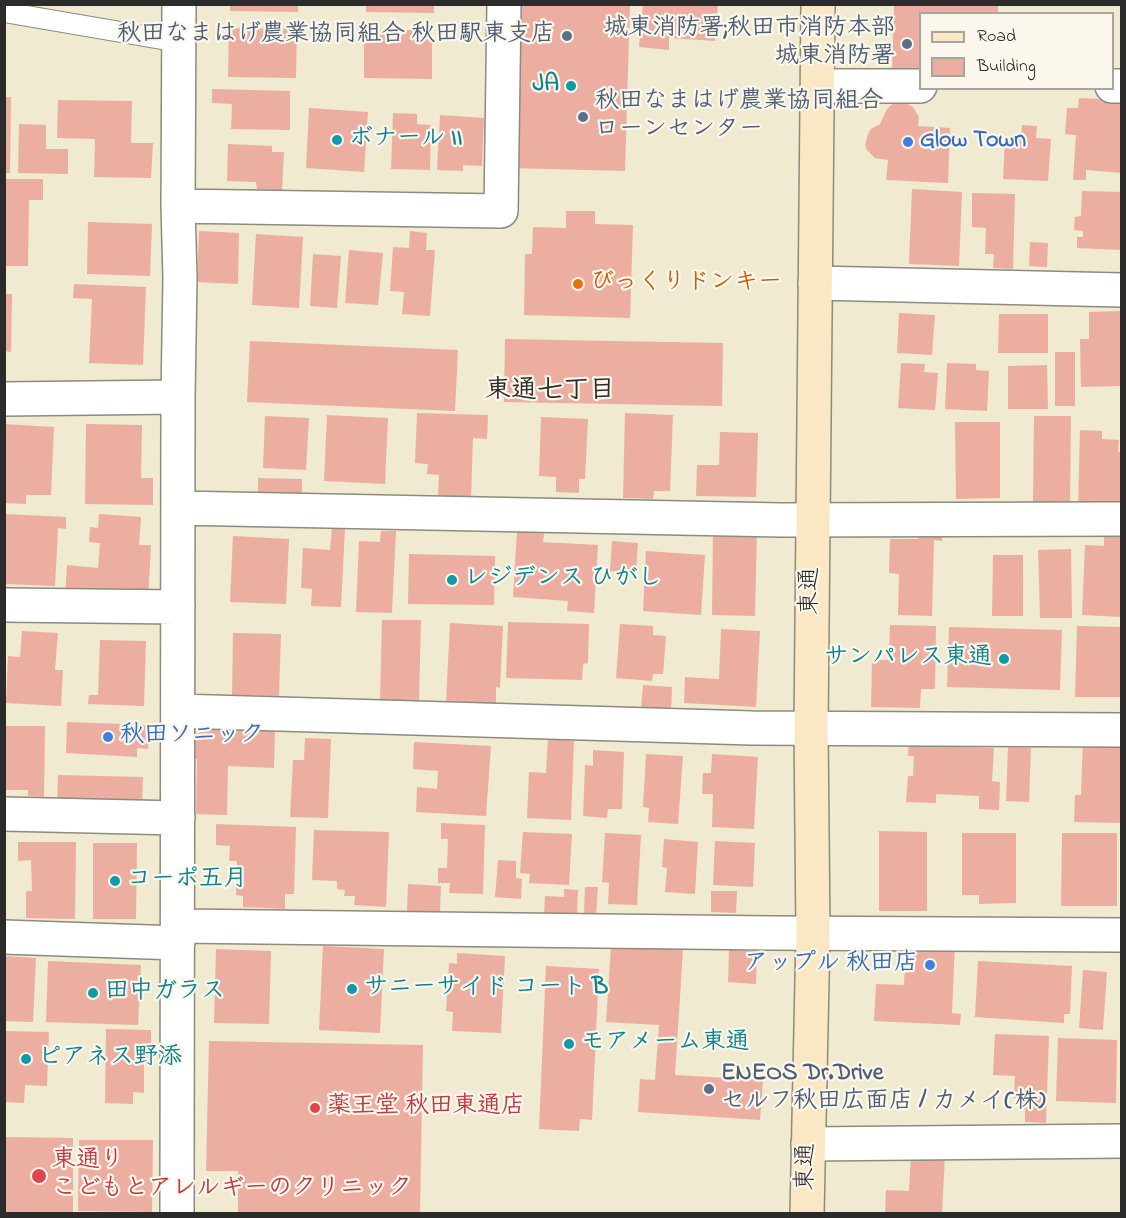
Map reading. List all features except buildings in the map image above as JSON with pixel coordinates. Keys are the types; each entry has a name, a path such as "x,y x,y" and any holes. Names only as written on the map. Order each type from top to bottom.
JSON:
{"street":[{"path":"177,1214 179,4"},
{"path":"178,206 501,211 504,4"},
{"name":"東通","path":"807,1214 813,934 811,729 818,4"},
{"path":"818,86 919,86"},
{"path":"815,283 1122,290"},
{"path":"4,399 178,397"},
{"path":"178,508 813,520 1122,519"},
{"path":"4,604 178,607"},
{"path":"178,711 811,729 1122,730"},
{"path":"4,814 178,818"},
{"path":"4,937 178,934 1122,935"},
{"path":"808,1144 1122,1141"}],"lane":[{"path":"4,12 179,42"}],"place":[{"name":"秋田なまはげ農業協同組合 秋田駅東支店","path":"567,36"},
{"name":"城東消防署;秋田市消防本部 城東消防署","path":"907,44"},
{"name":"JA","path":"571,86"},
{"name":"秋田なまはげ農業協同組合 ローンセンター","path":"583,117"},
{"name":"ボナール II","path":"337,140"},
{"name":"Glow Town","path":"908,142"},
{"name":"びっくりドンキー","path":"578,284"},
{"name":"レジデンス ひがし","path":"452,580"},
{"name":"サンパレス東通","path":"1004,659"},
{"name":"秋田ソニック","path":"108,737"},
{"name":"コーポ五月","path":"115,881"},
{"name":"アップル 秋田店","path":"930,965"},
{"name":"サニーサイド コート B","path":"352,989"},
{"name":"田中ガラス","path":"93,993"},
{"name":"モアメーム東通","path":"569,1044"},
{"name":"ピアネス野添","path":"26,1059"},
{"name":"ENEOS Dr.Drive セルフ秋田広面店 / カメイ(株)","path":"709,1089"},
{"name":"薬王堂 秋田東通店","path":"315,1108"},
{"name":"東通り こどもとアレルギーのクリニック","path":"39,1176"}],"district":[{"name":"東通七丁目","path":"550,393"}]}
